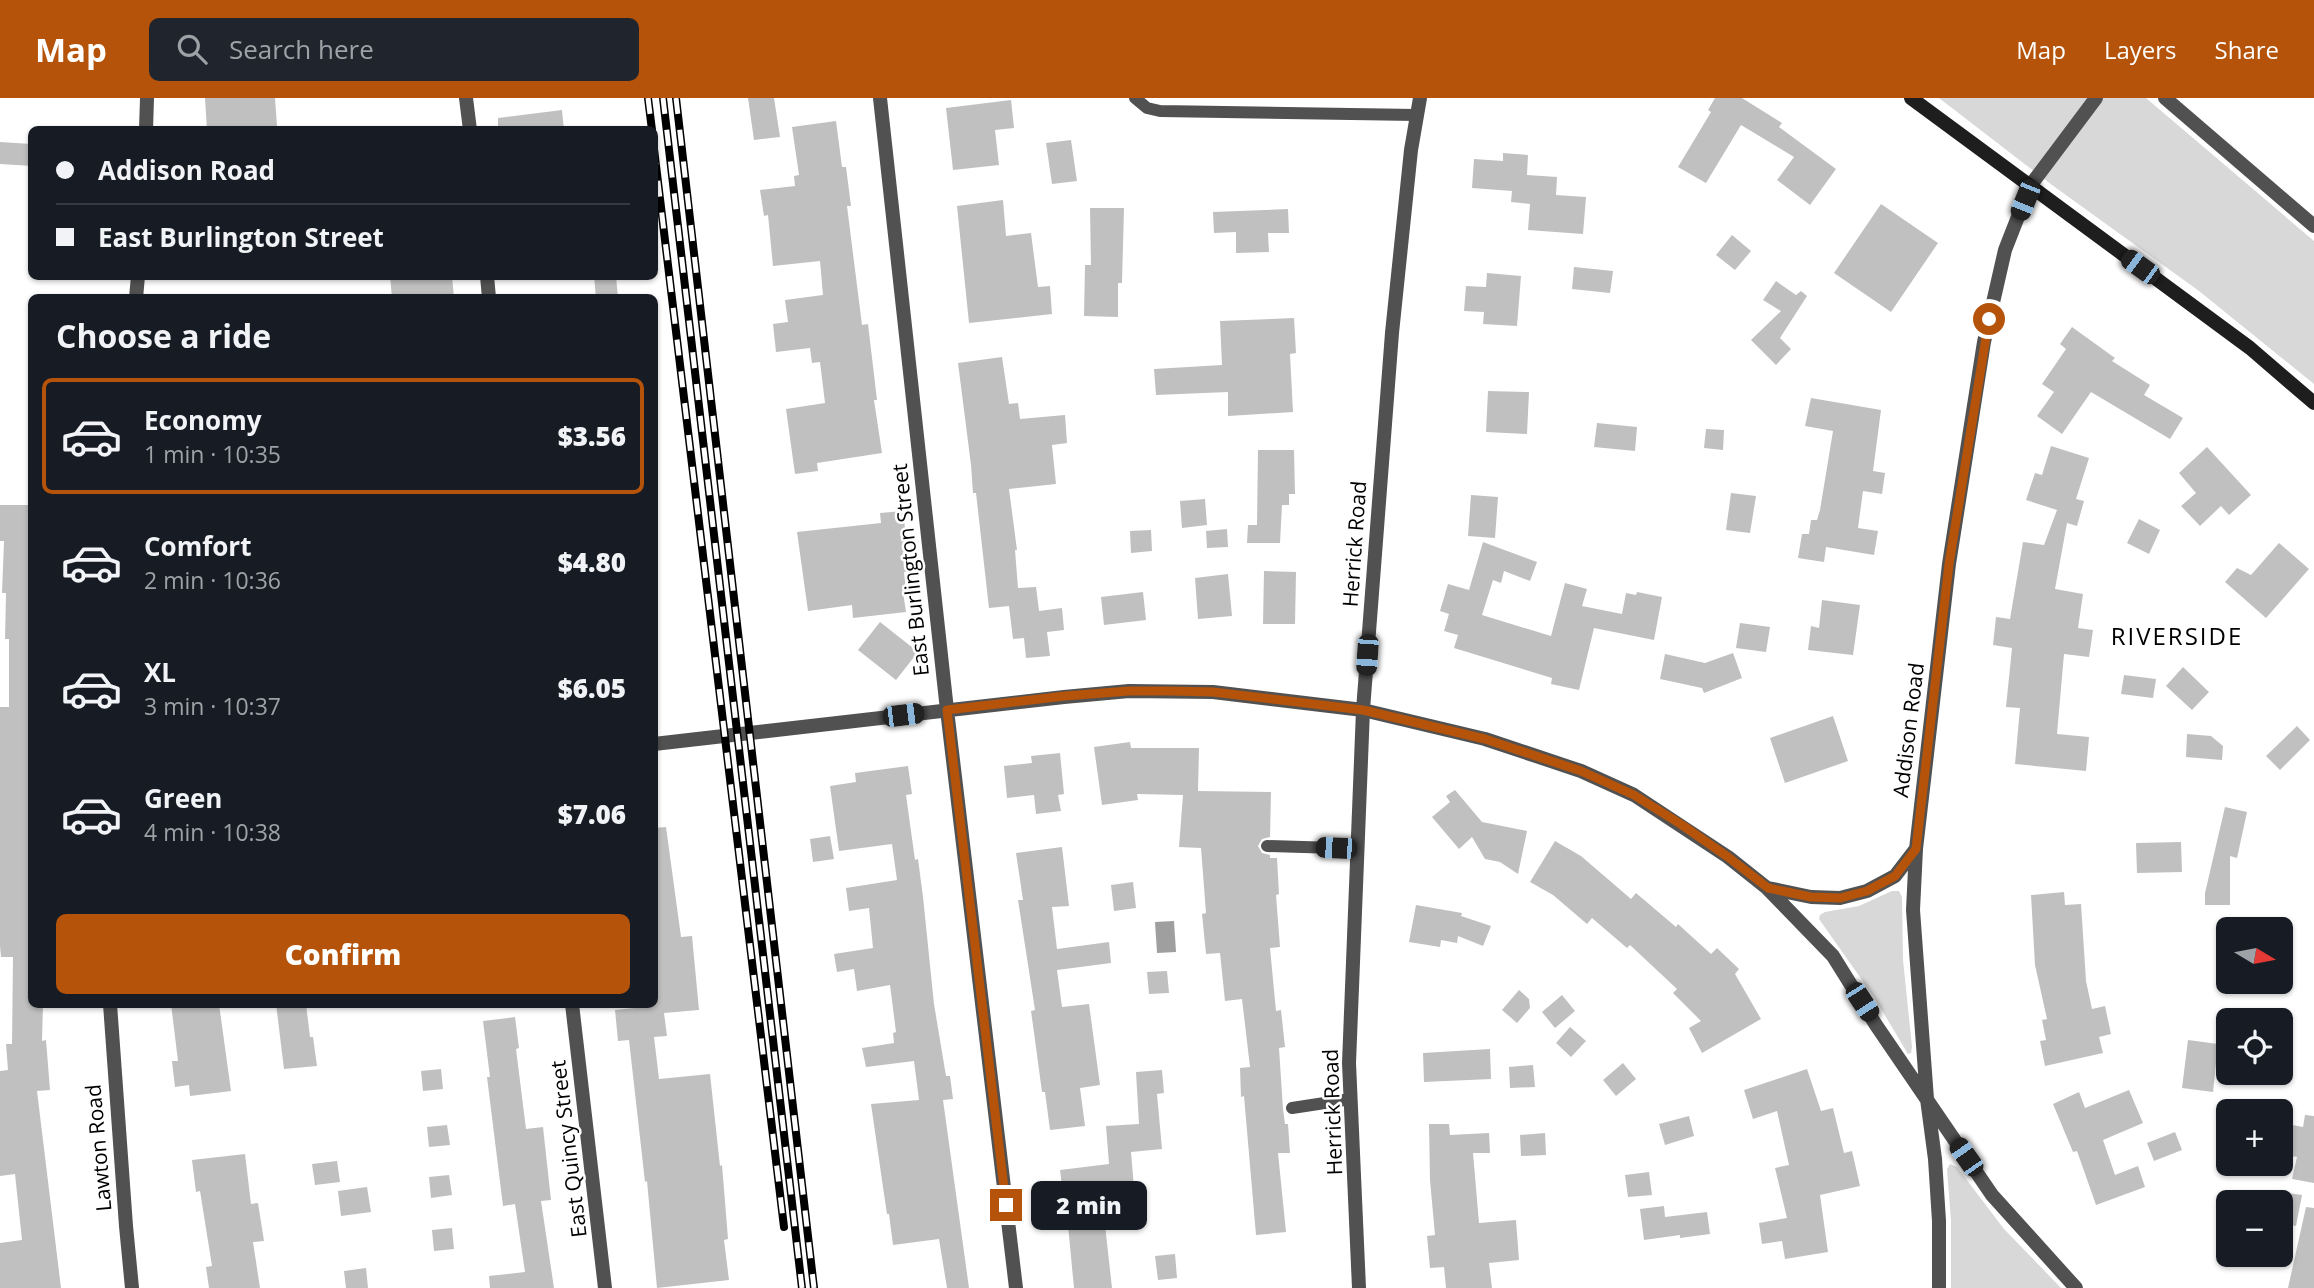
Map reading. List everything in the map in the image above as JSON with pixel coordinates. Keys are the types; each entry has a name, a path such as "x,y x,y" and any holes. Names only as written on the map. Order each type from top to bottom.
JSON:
{"street":[{"path":"146,126 147,98"},
{"path":"466,98 470,126"},
{"name":"East Burlington Street","path":"880,98 947,710 1016,1288"},
{"name":"Herrick Road","path":"1359,1288 1349,1063 1363,710 1392,333 1420,98"},
{"path":"1911,98 2250,348 2314,403"},
{"name":"Addison Road","path":"1939,1288 1935,1158 1927,1099 1913,910 1916,849 1949,564 1984,342 2005,250 2030,186 2096,98"},
{"path":"2165,98 2314,226"},
{"path":"658,744 1065,696 1129,691 1213,692 1363,710 1485,739 1581,771 1634,795 1682,825 1768,888 1833,956 1992,1195 2076,1288"},
{"path":"1768,888 1811,897 1840,898 1867,891 1895,876 1916,849"},
{"name":"Lawton Road","path":"110,1008 132,1288"},
{"name":"East Quincy Street","path":"572,1008 605,1288"}],"lane":[{"path":"1135,98 1147,108 1160,111 1416,115"},
{"path":"1267,846 1358,847"},
{"path":"1292,1108 1351,1099"}],"shaded area":[{"path":"1939,98 2146,98 2314,241 2314,384 2199,291 2052,185"},
{"path":"1892,891 1899,891 1902,897 1903,960 1912,1047 1911,1053 1908,1054 1874,997 1819,919 1825,912 1859,906"},
{"path":"1174,921 1176,952 1157,953 1155,922"},
{"path":"1950,1164 1957,1167 2004,1229 2061,1288 1951,1288 1951,1221 1947,1169"}],"building":[{"path":"205,98 275,98 277,126 207,126"},
{"path":"748,98 774,98 780,137 754,140"},
{"path":"1715,98 1742,98 1782,123 1779,127 1836,169 1810,205 1777,180 1794,157 1741,125 1706,183 1678,167 1711,112 1708,110"},
{"path":"1011,100 1014,128 995,130 999,165 953,170 946,108"},
{"path":"562,110 564,126 498,126 498,118"},
{"path":"836,121 851,206 847,206 862,325 868,324 877,400 874,400 882,453 817,463 818,471 795,474 786,409 825,403 820,362 812,363 810,348 776,352 773,324 788,322 785,300 823,295 820,261 773,266 768,215 764,216 760,190 795,186 794,176 799,175 792,127"},
{"path":"1071,140 1077,181 1052,184 1046,143"},
{"path":"0,142 28,144 28,166 0,164"},
{"path":"1503,153 1528,155 1527,175 1557,177 1556,195 1586,197 1583,234 1528,230 1530,204 1511,202 1512,191 1472,188 1474,159 1503,161"},
{"path":"1003,200 1006,236 1031,233 1038,287 1050,286 1052,314 969,323 957,206"},
{"path":"1881,204 1938,243 1891,312 1834,273"},
{"path":"1090,208 1124,208 1122,283 1118,283 1118,317 1084,316 1085,265 1091,265"},
{"path":"1288,209 1289,233 1268,233 1269,252 1236,253 1236,232 1214,233 1213,212"},
{"path":"1732,235 1751,251 1735,270 1716,255"},
{"path":"1574,267 1613,271 1610,293 1572,289"},
{"path":"1487,273 1521,276 1517,326 1483,324 1484,312 1464,311 1466,286 1486,287"},
{"path":"390,280 452,280 454,294 392,294"},
{"path":"594,280 616,280 618,294 596,294"},
{"path":"1776,281 1796,295 1801,291 1807,296 1780,338 1791,349 1776,365 1751,340 1781,311 1763,300"},
{"path":"1294,318 1296,353 1290,354 1293,412 1228,416 1228,392 1156,395 1154,369 1222,365 1220,321"},
{"path":"2072,327 2115,358 2112,361 2150,385 2144,395 2183,418 2170,439 2091,392 2062,434 2037,416 2054,392 2042,384 2066,349 2060,344"},
{"path":"1002,357 1009,404 1018,403 1020,419 1065,415 1067,443 1052,445 1056,484 1009,489 1017,550 1018,588 1036,587 1039,611 1062,608 1064,630 1047,632 1050,656 1026,658 1024,638 1013,639 1009,606 989,608 958,363"},
{"path":"1488,391 1529,392 1527,434 1486,432"},
{"path":"1811,398 1881,410 1873,471 1885,473 1882,494 1863,491 1858,528 1878,531 1874,555 1826,547 1824,562 1798,558 1802,534 1809,534 1811,520 1817,520 1820,510 1833,431 1805,426"},
{"path":"1597,423 1637,427 1635,451 1594,447"},
{"path":"1706,429 1724,430 1723,450 1704,448"},
{"path":"2051,446 2089,458 2076,499 2084,501 2077,526 2067,523 2055,589 2083,594 2078,628 2093,630 2089,657 2064,654 2057,734 2089,737 2086,771 2015,764 2020,708 2006,707 2012,648 1993,645 1996,617 2010,619 2023,542 2044,545 2057,510 2026,500 2035,473 2042,475"},
{"path":"2207,447 2251,495 2229,515 2221,506 2200,526 2181,506 2196,493 2179,473"},
{"path":"1258,450 1294,450 1295,494 1289,494 1289,505 1282,505 1280,543 1247,543 1248,525 1257,525"},
{"path":"1731,493 1756,496 1750,533 1726,530"},
{"path":"1471,495 1498,497 1495,538 1468,536"},
{"path":"1205,499 1207,525 1182,528 1180,501"},
{"path":"0,505 28,505 28,1008 43,1008 42,1041 46,1040 50,1090 37,1091 61,1288 0,1288 0,1243 22,1240 15,1174 0,1176 0,1071 8,1070 6,1044 12,1044 13,957 1,957 0,946 0,707 9,707 9,639 5,639 6,593 2,593 4,541 0,541"},
{"path":"903,511 910,572 904,572 906,612 853,618 852,605 808,611 797,532 881,523 880,513"},
{"path":"2139,519 2160,530 2149,554 2127,543"},
{"path":"1227,529 1228,547 1207,548 1206,531"},
{"path":"1151,530 1152,551 1131,553 1130,531"},
{"path":"1483,542 1537,562 1530,581 1504,571 1501,583 1493,580 1482,615 1551,636 1565,583 1587,589 1582,606 1622,614 1626,593 1636,595 1637,592 1662,597 1654,640 1594,628 1579,690 1551,684 1552,678 1454,648 1458,635 1444,631 1449,614 1440,611 1448,584 1469,590"},
{"path":"2279,543 2309,569 2266,618 2225,582 2237,568 2251,575"},
{"path":"1264,571 1296,572 1295,624 1263,624"},
{"path":"1228,574 1232,616 1198,619 1195,578"},
{"path":"1143,592 1146,620 1104,625 1101,597"},
{"path":"1822,600 1860,605 1853,655 1808,650 1811,626 1819,628"},
{"path":"880,622 918,652 896,680 858,650"},
{"path":"1740,623 1770,627 1766,652 1736,648"},
{"path":"1733,653 1742,678 1704,693 1702,688 1660,679 1665,654 1705,663"},
{"path":"2183,667 2209,692 2192,710 2166,686"},
{"path":"2124,675 2156,679 2153,698 2121,694"},
{"path":"1833,716 1848,761 1785,783 1770,738"},
{"path":"2297,726 2310,740 2280,770 2266,756"},
{"path":"2187,734 2211,736 2223,746 2222,760 2186,757"},
{"path":"1130,742 1131,748 1199,748 1198,791 1271,792 1270,837 1262,839 1258,846 1262,853 1270,855 1270,858 1277,858 1279,894 1276,895 1280,947 1270,948 1276,1011 1281,1010 1285,1047 1279,1048 1283,1109 1285,1124 1288,1124 1290,1153 1278,1153 1286,1232 1256,1235 1244,1096 1241,1097 1240,1068 1250,1067 1242,999 1225,1001 1220,953 1206,954 1202,914 1206,913 1201,848 1179,847 1183,795 1137,794 1138,800 1102,805 1094,747"},
{"path":"1060,753 1064,794 1058,795 1061,811 1036,814 1034,795 1007,798 1004,766 1032,763 1031,756"},
{"path":"908,766 912,794 906,795 915,860 918,859 934,1004 946,1076 950,1076 953,1099 943,1100 969,1288 947,1288 939,1239 893,1245 871,1104 919,1100 914,1061 866,1067 862,1048 894,1043 893,1033 896,1032 890,985 857,991 854,969 837,972 834,954 873,948 869,908 849,911 846,888 897,880 892,844 839,851 830,786 856,782 855,773"},
{"path":"1455,790 1482,822 1527,831 1518,874 1500,862 1485,859 1472,837 1459,849 1432,817 1450,802 1446,796"},
{"path":"2225,807 2247,812 2237,858 2230,856 2230,905 2205,905 2205,893"},
{"path":"666,827 681,937 692,936 699,1010 664,1013 667,1036 654,1037 659,1079 710,1074 720,1166 722,1165 728,1239 724,1240 729,1280 657,1288 629,1040 618,1041 615,1010 658,1008 658,828"},
{"path":"830,836 834,859 813,862 810,839"},
{"path":"1555,841 1581,856 1631,899 1636,893 1676,927 1678,924 1711,954 1717,948 1739,969 1735,974 1761,1019 1702,1053 1689,1028 1701,1021 1673,993 1677,989 1630,945 1627,948 1592,918 1587,924 1553,895 1530,882"},
{"path":"2181,842 2182,872 2137,873 2136,843"},
{"path":"1062,847 1069,906 1052,907 1057,949 1109,942 1111,963 1057,970 1062,1007 1089,1004 1100,1085 1080,1088 1085,1126 1050,1130 1031,1011 1035,1010 1018,900 1023,900 1016,853"},
{"path":"1133,882 1136,908 1114,911 1111,885"},
{"path":"2064,892 2065,905 2081,904 2086,981 2092,1009 2105,1006 2111,1034 2099,1037 2103,1053 2045,1066 2040,1041 2046,1040 2042,1020 2047,1019 2035,965 2031,895"},
{"path":"1416,905 1462,913 1461,916 1491,926 1483,946 1458,936 1457,943 1441,940 1440,947 1409,942"},
{"path":"1167,971 1169,993 1149,994 1147,972"},
{"path":"1519,990 1529,999 1530,1008 1517,1023 1502,1010"},
{"path":"1562,995 1575,1011 1555,1028 1542,1012"},
{"path":"171,1008 220,1008 231,1091 190,1096 189,1085 175,1087 172,1061 178,1061"},
{"path":"276,1008 306,1008 317,1066 284,1069"},
{"path":"515,1017 519,1048 516,1049 526,1129 543,1127 551,1200 541,1201 554,1288 490,1288 489,1276 525,1272 515,1204 503,1206 483,1021"},
{"path":"1570,1027 1586,1041 1571,1057 1556,1043"},
{"path":"2188,1040 2216,1044 2213,1092 2182,1088"},
{"path":"1490,1049 1491,1079 1424,1082 1423,1053"},
{"path":"1623,1063 1636,1079 1616,1096 1603,1080"},
{"path":"1533,1065 1535,1087 1510,1088 1509,1067"},
{"path":"441,1069 443,1089 423,1091 421,1071"},
{"path":"1807,1069 1821,1111 1833,1108 1844,1153 1852,1151 1860,1186 1820,1195 1828,1252 1785,1259 1782,1241 1762,1244 1759,1223 1787,1218 1775,1168 1789,1165 1777,1111 1753,1119 1744,1090"},
{"path":"1162,1070 1164,1093 1157,1094 1162,1149 1131,1152 1136,1211 1104,1216 1112,1288 1074,1288 1065,1194 1060,1170 1109,1164 1106,1126 1139,1124 1136,1072"},
{"path":"2129,1090 2143,1123 2103,1140 2115,1175 2138,1166 2145,1187 2096,1205 2077,1151 2073,1152 2053,1104 2079,1092 2085,1108"},
{"path":"2305,1115 2314,1116 2314,1183 2292,1179 2297,1157 2293,1156 2293,1125 2303,1127"},
{"path":"1689,1116 1694,1136 1665,1145 1659,1124"},
{"path":"1429,1124 1449,1124 1450,1135 1489,1133 1490,1153 1473,1153 1479,1223 1516,1220 1519,1260 1489,1263 1492,1288 1446,1288 1444,1267 1430,1268 1427,1236 1435,1235"},
{"path":"447,1125 450,1145 429,1147 427,1127"},
{"path":"2175,1132 2182,1150 2154,1161 2147,1143"},
{"path":"1545,1133 1546,1155 1521,1156 1520,1135"},
{"path":"245,1154 251,1204 258,1203 264,1241 253,1242 260,1288 209,1288 206,1267 212,1266 200,1191 196,1192 192,1160"},
{"path":"337,1161 340,1182 315,1185 312,1164"},
{"path":"1649,1172 1652,1195 1628,1197 1625,1175"},
{"path":"449,1175 452,1195 431,1198 429,1177"},
{"path":"367,1187 371,1212 341,1216 338,1191"},
{"path":"2293,1194 2302,1195 2296,1226 2293,1225"},
{"path":"1664,1206 1665,1217 1707,1212 1710,1234 1644,1240 1640,1209"},
{"path":"2306,1207 2314,1208 2314,1288 2288,1288"},
{"path":"452,1228 454,1249 434,1251 432,1230"},
{"path":"1175,1254 1177,1278 1158,1280 1155,1256"},
{"path":"366,1268 368,1288 346,1288 344,1271"}],"railway":[{"path":"648,98 652,126"},
{"path":"663,98 802,1288"},
{"path":"676,98 814,1288"},
{"path":"658,182 784,1227"}],"district":[{"name":"RIVERSIDE","path":"2177,635"}],"route":[{"path":"1006,1205 947,710 1065,696 1170,691 1213,692 1363,710 1485,739 1581,771 1634,795 1682,825 1768,888 1811,897 1840,898 1867,891 1895,876 1916,849 1949,564 1989,319"}]}
